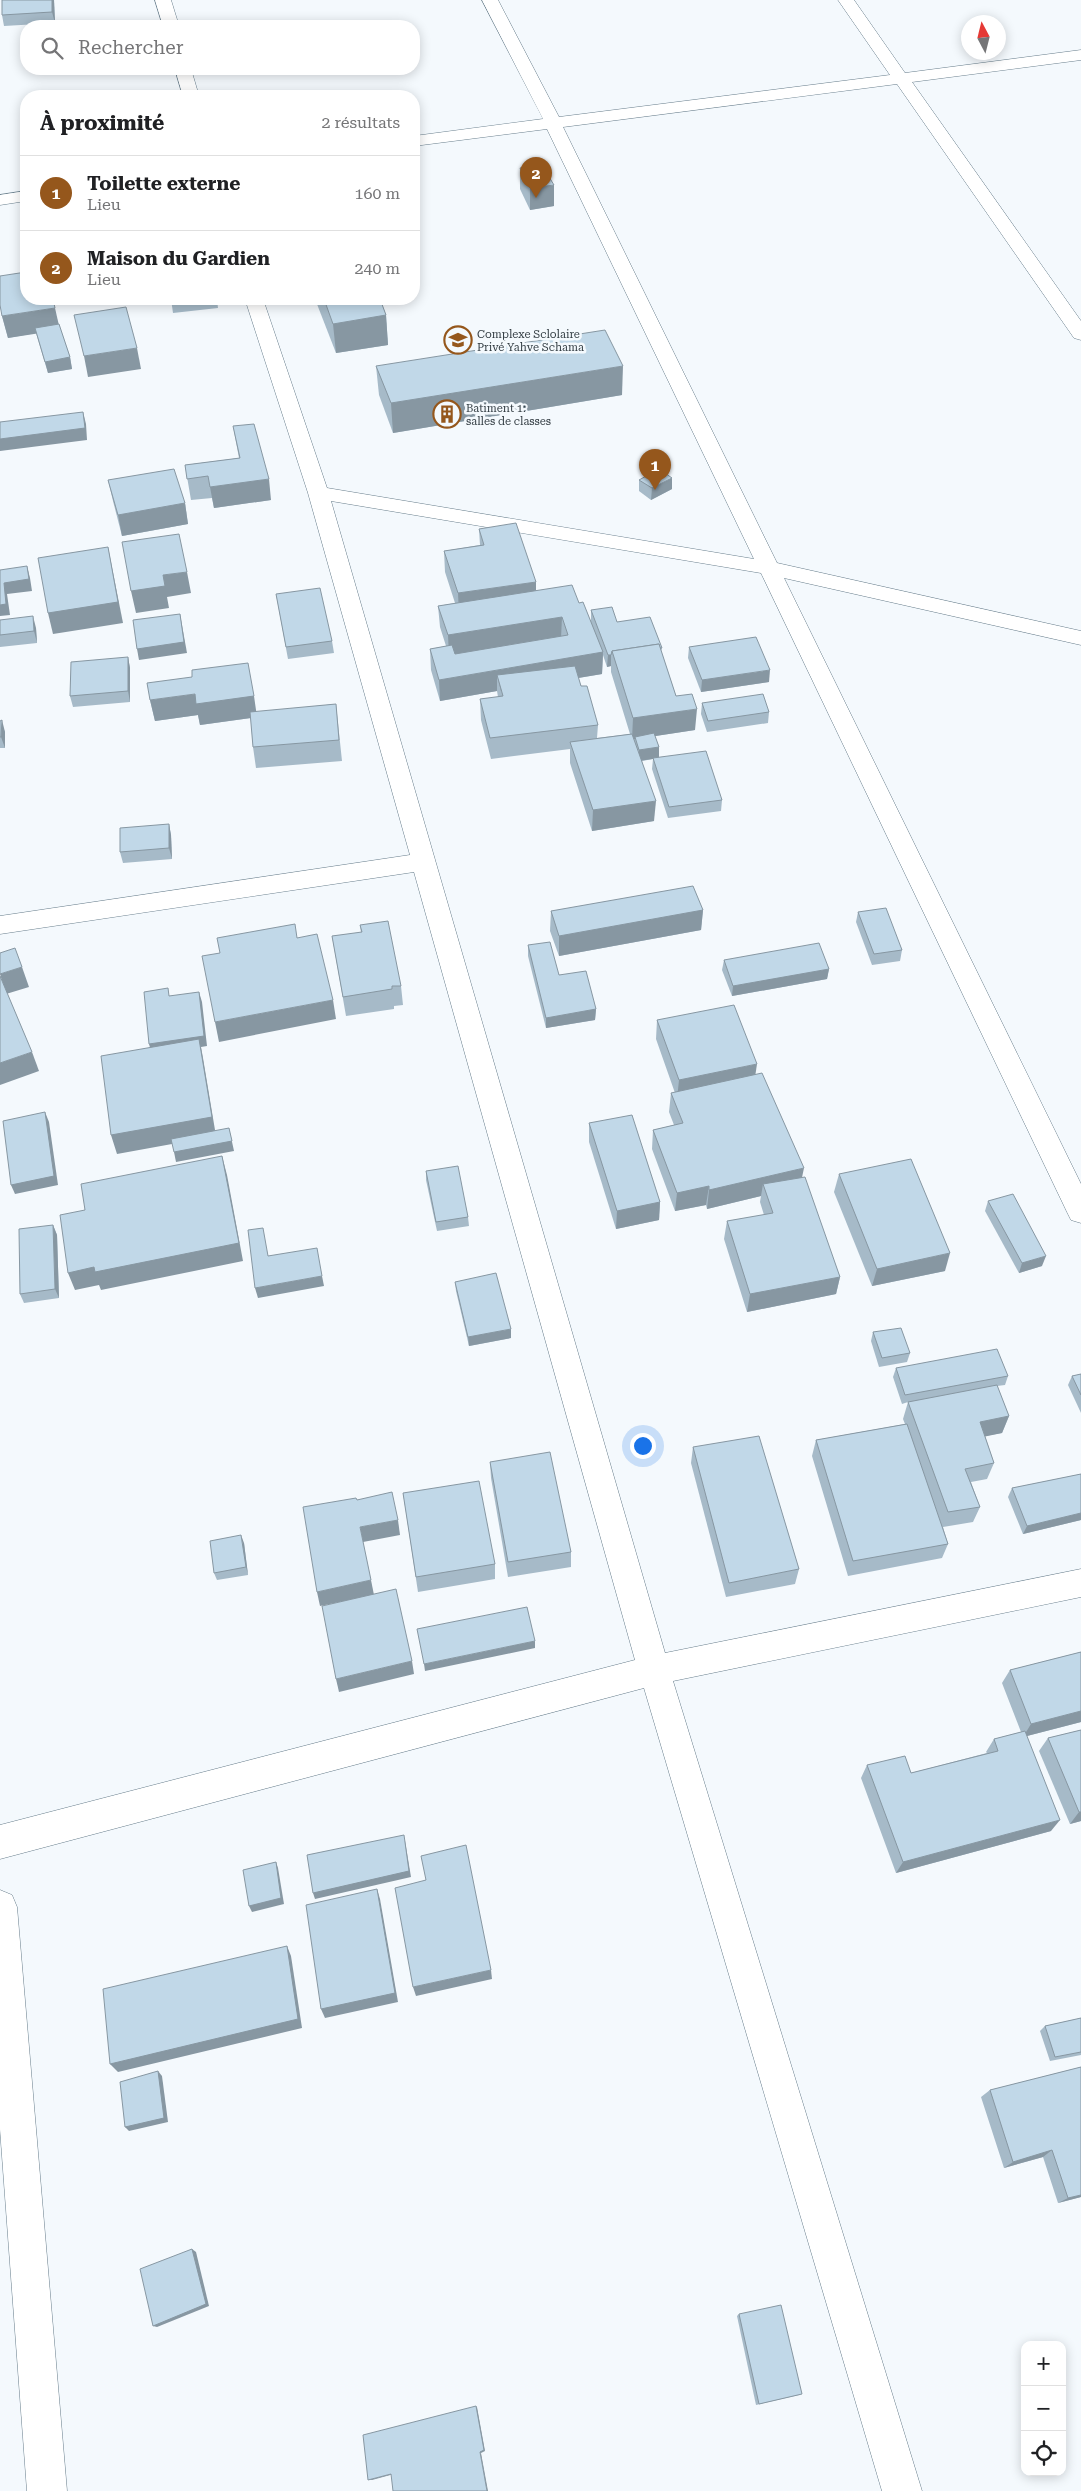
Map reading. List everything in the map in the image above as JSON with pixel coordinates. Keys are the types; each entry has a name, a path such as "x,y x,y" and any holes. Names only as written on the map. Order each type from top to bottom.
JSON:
{"street":[{"path":"163,0 169,20"},
{"path":"490,0 553,123 1081,1212"},
{"path":"846,0 1081,334"},
{"path":"420,140 1081,55"},
{"path":"185,75 188,90"},
{"path":"0,200 20,197"},
{"path":"256,305 318,493 654,1670 902,2491"},
{"path":"318,493 768,568 1081,638"},
{"path":"0,925 424,862"},
{"path":"0,1842 654,1670 1081,1583"},
{"path":"0,1907 47,2491"}],"building":[{"path":"2,0 52,0 52,12 2,15"},
{"path":"541,164 554,185 530,188 520,168"},
{"path":"20,273 20,305 54,305 55,308 2,316 0,276"},
{"path":"326,305 382,305 386,315 333,324"},
{"path":"126,307 137,348 84,356 74,315"},
{"path":"59,324 70,357 45,362 35,328"},
{"path":"605,330 623,366 391,403 376,366"},
{"path":"83,412 85,428 0,439 0,422"},
{"path":"254,424 269,479 210,487 208,476 187,479 185,465 240,458 233,426"},
{"path":"174,469 185,503 118,515 108,480"},
{"path":"659,469 672,478 652,488 639,480"},
{"path":"516,523 536,582 458,593 444,551 484,545 479,529"},
{"path":"179,534 187,572 163,575 165,586 131,591 122,542"},
{"path":"108,547 118,602 48,613 38,558"},
{"path":"27,566 29,579 4,583 6,604 0,605 0,570"},
{"path":"572,585 579,603 583,602 603,652 439,680 430,649 452,645 455,654 568,635 562,617 448,635 438,606"},
{"path":"320,588 332,641 286,647 276,594"},
{"path":"612,607 617,622 650,617 662,648 660,648 659,644 612,651 611,655 608,655 591,610"},
{"path":"180,614 184,642 137,649 133,620"},
{"path":"33,616 34,631 0,635 0,620"},
{"path":"756,637 770,670 702,680 689,647"},
{"path":"659,644 676,696 692,694 697,709 633,718 612,651"},
{"path":"128,657 128,691 70,696 71,662"},
{"path":"248,663 254,696 196,704 195,694 150,700 147,683 192,677 192,670"},
{"path":"575,666 581,686 587,686 598,725 490,738 480,699 503,696 497,675"},
{"path":"763,694 769,712 708,721 702,703"},
{"path":"336,704 339,740 253,747 250,712"},
{"path":"2,720 1,737 0,737 0,721"},
{"path":"654,733 659,747 639,750 635,737"},
{"path":"632,734 656,801 593,810 570,742"},
{"path":"706,751 722,800 669,807 653,758"},
{"path":"169,824 169,848 120,852 120,828"},
{"path":"693,886 703,910 559,936 551,911"},
{"path":"886,908 902,950 874,954 858,912"},
{"path":"388,921 401,986 392,986 392,989 343,997 332,936 362,932 360,925"},
{"path":"295,924 297,938 317,934 333,1000 215,1022 202,956 220,953 217,938"},
{"path":"550,942 559,975 586,971 596,1009 546,1018 528,945"},
{"path":"819,943 829,969 733,986 724,960"},
{"path":"15,948 22,967 0,974 0,953"},
{"path":"0,976 32,1052 0,1063"},
{"path":"168,988 169,996 199,992 204,1036 149,1044 144,992"},
{"path":"734,1005 757,1064 679,1080 657,1020"},
{"path":"199,1039 212,1117 111,1135 101,1056"},
{"path":"762,1073 804,1168 709,1190 709,1186 677,1193 653,1130 683,1123 671,1093"},
{"path":"45,1112 54,1176 11,1185 3,1121"},
{"path":"632,1115 660,1202 617,1211 589,1123"},
{"path":"229,1128 232,1141 174,1152 171,1139"},
{"path":"222,1156 239,1243 95,1272 94,1267 68,1273 60,1215 85,1210 81,1184"},
{"path":"911,1159 950,1253 877,1269 839,1174"},
{"path":"458,1166 468,1217 436,1222 426,1171"},
{"path":"805,1177 840,1277 750,1294 727,1221 773,1213 763,1184"},
{"path":"1013,1194 1046,1256 1022,1263 988,1201"},
{"path":"53,1225 55,1289 20,1294 19,1229"},
{"path":"263,1228 268,1256 317,1248 322,1276 255,1288 248,1230"},
{"path":"496,1273 511,1329 468,1337 455,1282"},
{"path":"901,1328 910,1353 882,1358 873,1332"},
{"path":"997,1349 1008,1376 905,1395 896,1368"},
{"path":"1081,1374 1081,1395 1072,1376"},
{"path":"997,1385 1009,1416 980,1422 994,1463 965,1469 980,1507 948,1512 908,1402"},
{"path":"907,1424 948,1544 853,1561 816,1440"},
{"path":"759,1436 799,1569 729,1583 693,1447"},
{"path":"550,1452 571,1552 508,1562 490,1462"},
{"path":"1081,1474 1081,1513 1027,1526 1012,1488"},
{"path":"479,1481 495,1564 416,1577 403,1493"},
{"path":"392,1492 398,1520 360,1527 371,1580 317,1592 303,1507 356,1498 357,1500"},
{"path":"241,1535 246,1567 214,1573 210,1541"},
{"path":"396,1589 412,1661 336,1679 322,1606"},
{"path":"527,1607 535,1641 424,1664 417,1629"},
{"path":"1081,1652 1081,1711 1031,1724 1010,1670"},
{"path":"1081,1730 1081,1812 1079,1812 1048,1738"},
{"path":"1025,1731 1060,1820 903,1862 867,1765 905,1756 911,1773 998,1751 994,1739"},
{"path":"404,1835 409,1871 313,1893 307,1855"},
{"path":"466,1845 491,1970 413,1987 395,1888 426,1880 421,1856"},
{"path":"276,1862 281,1898 249,1906 243,1870"},
{"path":"377,1889 395,1993 321,2009 306,1905"},
{"path":"287,1946 298,2019 110,2064 103,1989"},
{"path":"1081,2018 1081,2052 1055,2057 1045,2026"},
{"path":"1081,2067 1081,2195 1068,2198 1052,2150 1013,2162 990,2090"},
{"path":"158,2071 164,2118 125,2127 120,2082"},
{"path":"192,2249 206,2304 153,2326 140,2269"},
{"path":"781,2305 802,2394 759,2404 739,2314"},
{"path":"476,2406 484,2450 480,2452 487,2491 393,2491 391,2474 368,2480 363,2435"}],"place":[{"name":"Maison du Gardien","path":"536,198"},
{"name":"Complexe Sclolaire Privé Yahve Schama","path":"458,340"},
{"name":"Batiment 1: salles de classes","path":"447,414"},
{"name":"Toilette externe","path":"655,490"}]}
